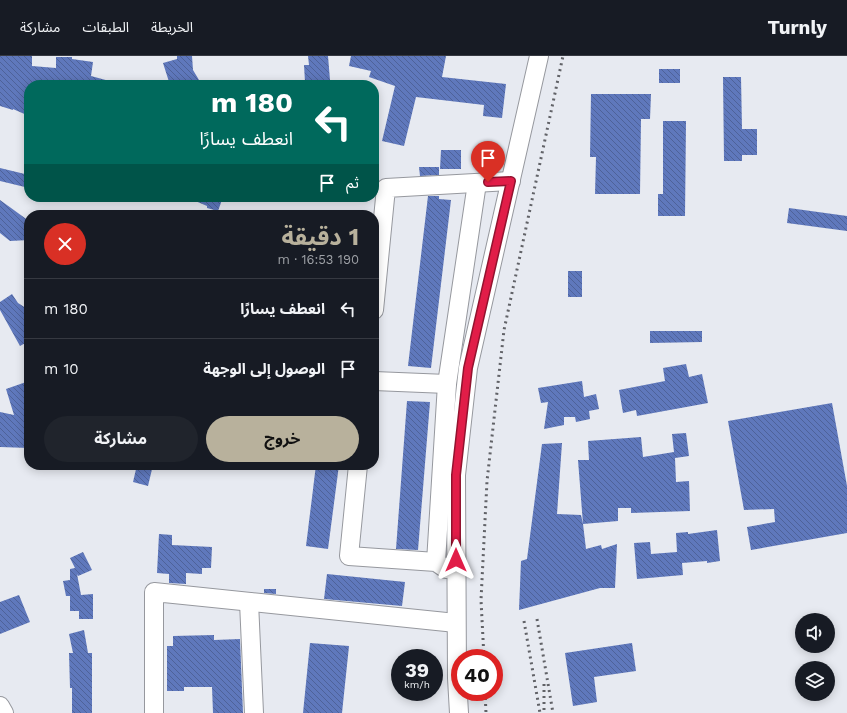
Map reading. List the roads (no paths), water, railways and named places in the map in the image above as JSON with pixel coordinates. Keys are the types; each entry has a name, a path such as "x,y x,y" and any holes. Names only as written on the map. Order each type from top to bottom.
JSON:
{"street":[{"path":"459,713 456,623 456,475 468,368 539,56"},
{"path":"379,259 386,188 511,181"},
{"path":"436,562 447,384 477,183"},
{"path":"379,381 447,384"},
{"path":"358,470 349,556 436,562 456,575"},
{"path":"154,713 154,592 456,623"},
{"path":"249,602 254,713"},
{"path":"0,706 4,713"}],"railway":[{"path":"484,649 481,600 487,481 504,330 563,56"},
{"path":"537,619 553,713"},
{"path":"524,621 540,713"},
{"path":"544,684 544,713"},
{"path":"485,701 486,713"}]}
